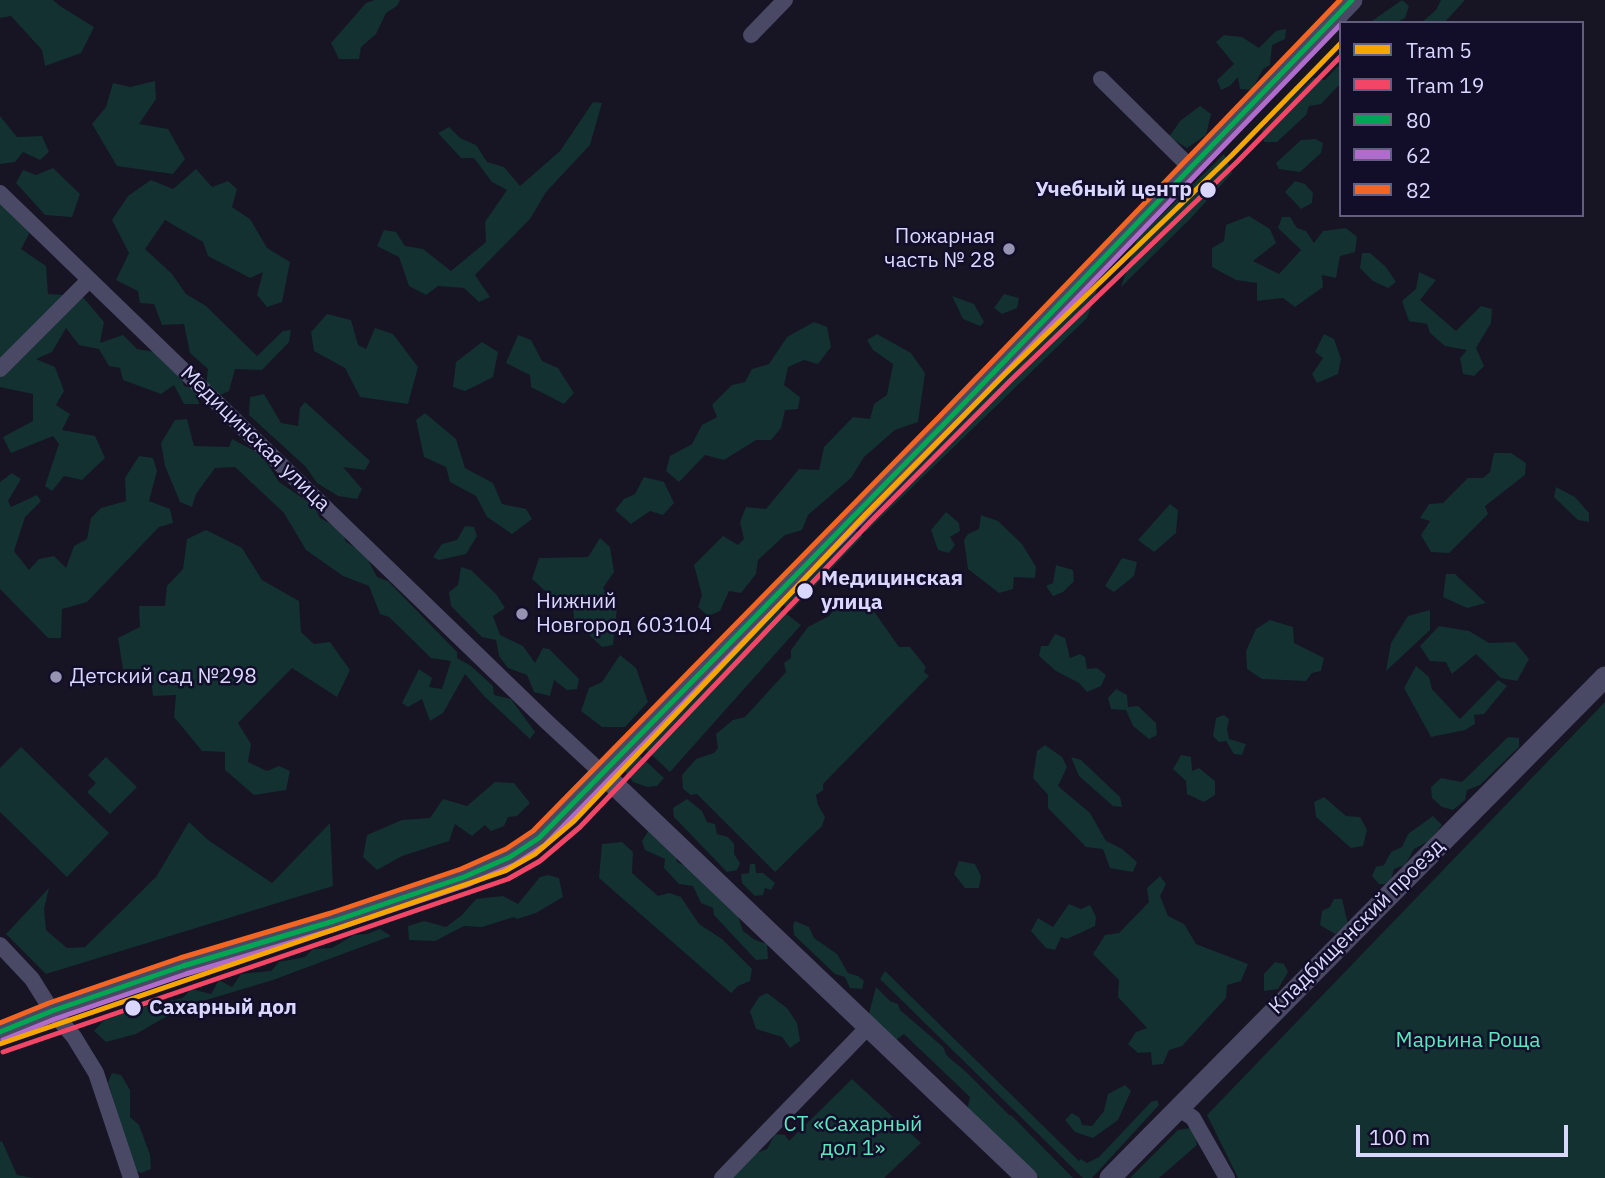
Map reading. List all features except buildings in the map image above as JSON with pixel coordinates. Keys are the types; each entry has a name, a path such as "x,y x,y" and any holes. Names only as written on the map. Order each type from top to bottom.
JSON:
{"street":[{"path":"751,35 785,0"},
{"path":"0,1032 52,1011 183,966 334,921 464,877 510,857 539,838 1352,0"},
{"path":"1101,79 1191,168"},
{"name":"Медицинская улица","path":"0,193 547,722 1027,1178"},
{"path":"0,369 89,280"},
{"name":"Кладбищенский проезд","path":"1110,1178 1605,677"},
{"path":"0,945 32,979 96,1073 131,1178"},
{"path":"722,1178 868,1027"},
{"path":"1178,1108 1193,1118 1227,1178"}],"green space":[{"path":"0,0 53,0 94,27 81,53 45,66 42,50 11,16 0,18"},
{"path":"375,0 400,0 397,6 386,13 376,34 361,47 359,59 339,59 331,43 366,3"},
{"path":"1402,0 1409,6 1405,18 1399,21 1372,21"},
{"path":"1441,0 1465,0 1446,21 1423,21 1436,10"},
{"path":"1286,29 1285,39 1272,45 1270,65 1263,69 1252,90 1240,89 1238,77 1230,86 1221,90 1217,80 1234,64 1216,42 1224,35 1242,37 1259,48 1276,31"},
{"path":"1339,65 1339,85 1321,104 1309,106 1306,115 1277,142 1264,142 1262,130 1287,103 1313,78 1325,80"},
{"path":"155,81 156,99 139,124 168,129 185,159 173,174 117,166 92,124 106,107 113,83 130,87"},
{"path":"593,102 602,103 590,145 546,192 530,219 475,275 490,297 479,302 464,288 438,286 426,295 409,286 399,257 377,246 384,230 396,232 405,246 423,249 451,271 486,242 485,222 507,190 492,182 474,158 461,158 438,133 449,127 460,138 476,145 487,162 504,167 520,186 560,151"},
{"path":"1200,106 1211,114 1206,135 1187,148 1169,137 1180,121"},
{"path":"0,116 17,137 42,136 49,152 40,160 23,152 15,162 0,164"},
{"path":"1315,139 1323,143 1321,153 1300,172 1279,169 1276,163 1301,140"},
{"path":"1224,154 1232,173 1121,287 1137,239"},
{"path":"53,168 80,194 72,217 45,215 16,183 23,170 36,175"},
{"path":"196,169 212,187 228,181 237,189 232,207 250,219 267,248 290,262 282,302 267,307 257,295 263,272 250,278 208,256 203,242 165,220 145,249 172,274 186,294 206,306 257,356 283,331 291,330 289,342 262,370 235,369 229,391 216,397 206,386 208,369 190,353 184,324 162,325 154,304 140,303 138,291 116,280 129,253 112,220 128,196 151,180 173,189"},
{"path":"1295,181 1305,184 1313,193 1312,203 1301,209 1285,192"},
{"path":"0,203 25,224 29,234 21,249 46,266 48,294 82,296 104,322 100,343 123,335 137,349 156,352 180,375 184,386 196,389 199,404 184,404 174,385 161,394 123,380 120,368 109,366 99,349 79,345 66,328 52,352 36,359 55,367 64,391 56,405 70,414 62,430 95,436 105,458 82,480 64,476 52,491 45,486 59,444 53,436 11,453 3,437 33,421 33,394 0,387"},
{"path":"1249,216 1270,229 1276,243 1253,261 1279,274 1301,250 1278,228 1282,217 1290,217 1297,228 1306,231 1314,243 1323,231 1346,228 1357,237 1355,252 1340,256 1336,278 1322,275 1323,287 1295,307 1283,298 1257,301 1257,283 1236,280 1212,267 1212,248 1224,241 1226,225"},
{"path":"1362,253 1370,253 1386,267 1396,282 1388,288 1373,281 1360,268"},
{"path":"1419,272 1436,280 1420,300 1456,331 1481,306 1492,309 1491,323 1476,348 1484,366 1474,376 1463,374 1460,358 1467,350 1445,346 1430,333 1427,324 1409,321 1402,301 1416,289"},
{"path":"1091,287 1097,291 1087,318 866,532 855,522"},
{"path":"1004,294 1019,298 1017,308 1002,314 994,308"},
{"path":"952,296 974,304 984,322 980,326 963,319"},
{"path":"327,314 351,320 358,345 366,349 375,328 393,334 418,367 408,404 360,397 345,368 314,351 311,332"},
{"path":"814,322 827,327 831,347 818,364 804,360 788,367 784,385 800,397 798,409 785,410 781,428 771,440 756,440 724,460 705,455 679,482 666,471 670,456 692,444 702,425 717,417 712,405 732,385 745,382 752,369 769,364 787,337"},
{"path":"877,334 911,353 925,373 918,422 895,430 864,457 851,478 808,515 802,530 785,535 758,560 756,574 741,593 729,591 720,611 708,616 698,607 702,595 694,565 723,536 738,545 744,539 740,522 746,507 766,509 799,469 819,470 824,447 853,417 870,419 874,404 887,395 893,364 873,350 867,340"},
{"path":"1324,334 1334,339 1341,359 1338,374 1317,383 1312,374 1323,358 1315,352"},
{"path":"518,335 531,340 542,361 558,368 574,393 564,404 531,387 530,375 506,363"},
{"path":"482,342 498,352 493,377 465,391 453,387 456,362"},
{"path":"264,394 281,423 298,426 300,408 305,402 370,461 365,470 343,467 362,489 357,499 338,496 317,483 306,467 249,415 250,397"},
{"path":"425,413 456,439 465,468 493,483 502,504 526,509 532,519 512,534 487,517 476,496 450,482 446,467 424,457 416,420"},
{"path":"187,419 194,446 229,447 232,439 262,455 279,482 314,506 320,518 342,530 346,542 364,552 377,577 388,581 457,652 457,658 471,666 493,686 494,695 511,699 535,732 530,739 485,697 465,674 443,713 430,721 422,699 408,707 402,703 419,669 432,678 429,687 442,689 451,661 431,658 389,617 380,614 369,586 343,576 306,550 284,513 235,467 215,468 196,494 192,507 180,502 165,466 161,443 175,420"},
{"path":"1494,453 1511,453 1526,463 1525,475 1485,506 1488,514 1449,553 1431,552 1421,535 1430,521 1420,518 1429,504 1443,503 1468,478 1483,478 1490,472"},
{"path":"139,456 153,458 157,471 149,501 170,509 173,523 159,527 87,602 62,609 61,638 48,638 0,589 0,482 12,473 21,479 8,501 11,507 37,495 41,501 25,517 14,551 29,570 39,559 54,556 66,568 74,546 87,539 91,518 101,508 126,501 125,478"},
{"path":"644,477 664,482 674,503 663,515 650,511 631,524 615,510 624,499 635,494"},
{"path":"1556,487 1575,497 1589,513 1589,522 1578,520 1554,497"},
{"path":"1170,504 1178,510 1176,533 1154,552 1138,540"},
{"path":"946,512 959,523 960,531 950,537 955,545 949,553 938,550 931,530"},
{"path":"981,515 998,521 1022,544 1036,567 1035,578 1014,577 1013,589 999,593 968,569 964,540 968,534 979,529"},
{"path":"465,526 474,527 477,536 466,554 439,560 433,557 442,544 457,540"},
{"path":"850,527 863,536 791,611 778,601"},
{"path":"206,530 242,548 262,580 299,601 301,632 314,644 330,642 350,670 337,697 292,668 238,723 251,744 248,762 267,771 279,766 290,771 286,790 254,795 225,770 225,752 202,751 174,717 176,695 153,696 150,669 123,669 118,638 140,627 139,606 165,606 167,586 183,569 187,539"},
{"path":"600,538 610,547 614,572 603,588 617,608 613,645 602,647 574,620 573,605 553,598 532,579 539,558 588,557"},
{"path":"1122,558 1137,562 1134,576 1114,592 1105,586"},
{"path":"1056,565 1073,570 1074,581 1063,592 1053,596 1046,586 1053,583"},
{"path":"461,567 471,570 496,594 505,608 493,616 500,635 523,646 535,663 543,648 549,649 579,679 577,689 567,690 554,680 550,696 534,692 527,675 508,668 499,656 496,640 482,637 451,606 449,592 458,585"},
{"path":"1446,574 1455,574 1486,603 1467,608 1443,597"},
{"path":"854,598 875,613 899,647 910,647 926,667 924,672 929,676 823,784 823,790 816,795 825,817 822,826 775,872 697,794 691,795 683,789 682,775 696,759 714,753 718,748 716,734 733,720 745,717 786,672 784,663 791,658 791,650 808,627 829,616 841,599"},
{"path":"775,605 801,625 670,772 641,745"},
{"path":"1430,610 1430,630 1386,671 1391,643 1408,616"},
{"path":"1270,620 1293,627 1294,643 1324,658 1321,671 1312,673 1306,681 1262,679 1247,669 1246,651 1256,629"},
{"path":"1439,626 1469,631 1489,643 1515,642 1529,659 1517,681 1501,678 1476,654 1452,674 1446,662 1430,661 1420,646"},
{"path":"1055,634 1065,638 1070,658 1080,654 1085,657 1087,669 1097,668 1106,675 1101,686 1087,692 1079,683 1056,671 1039,656 1041,646 1048,646"},
{"path":"620,655 636,668 648,702 625,727 602,727 581,711 589,688 602,682"},
{"path":"1416,666 1429,677 1432,689 1460,719 1498,680 1507,686 1484,714 1474,715 1475,724 1465,730 1431,737 1404,688"},
{"path":"1116,689 1127,695 1128,707 1138,706 1156,723 1157,735 1149,739 1133,726 1126,710 1111,709 1108,698"},
{"name":"Марьина Роща","path":"1605,702 1605,1178 1238,1178 1207,1115"},
{"path":"1224,715 1229,719 1229,739 1246,744 1242,755 1234,754 1226,741 1219,742 1213,736 1216,718"},
{"path":"1508,737 1519,738 1519,747 1480,785 1467,790 1465,800 1453,810 1442,807 1432,798 1431,787 1441,778 1462,782"},
{"path":"1045,745 1062,757 1067,767 1058,786 1090,813 1106,841 1122,849 1137,862 1133,872 1110,868 1103,849 1086,847 1048,808 1048,795 1033,778 1037,751"},
{"path":"21,747 109,833 67,877 0,812 0,768"},
{"path":"636,752 664,778 657,786 647,787 633,782 622,767"},
{"path":"1181,755 1191,757 1192,771 1199,768 1215,781 1215,795 1204,802 1187,794 1186,781 1173,769"},
{"path":"106,757 137,787 110,814 87,792 96,783 88,775"},
{"path":"1071,757 1081,760 1120,797 1122,807 1113,806 1079,776"},
{"path":"495,782 514,783 530,803 517,816 508,817 504,826 491,831 485,825 472,836 455,824 449,841 402,856 377,870 363,857 367,835 402,820 430,818 443,799 467,806"},
{"path":"1324,797 1346,816 1360,817 1367,830 1363,846 1351,848 1316,817 1314,802"},
{"path":"687,799 702,811 707,822 715,824 717,834 728,837 734,844 734,854 740,863 737,870 727,872 674,817 673,808"},
{"path":"1433,816 1442,825 1429,841 1414,849 1405,865 1394,869 1390,884 1379,884 1372,876 1376,867 1384,865 1391,852 1402,847 1408,834"},
{"path":"189,822 208,840 272,883 330,823 333,886 46,974 6,934 49,888 44,909 46,930 67,948 85,947 156,877"},
{"path":"649,830 675,849 677,862 691,869 736,910 743,931 755,940 767,944 768,959 756,960 714,915 713,908 701,903 693,886 679,884 664,868 665,859 645,850 642,841"},
{"path":"622,842 633,852 632,873 658,896 669,893 681,897 699,924 722,939 752,969 750,981 738,986 731,993 599,878 602,844"},
{"path":"959,861 975,864 981,876 979,888 965,888 954,874"},
{"path":"750,864 755,864 756,873 763,873 775,883 771,890 765,888 763,895 755,896 742,883 741,874 749,873"},
{"path":"548,875 559,878 563,897 536,913 482,927 464,926 435,941 409,940 408,926 424,921 446,927 462,915 476,899 503,896 518,904 540,877"},
{"path":"1160,876 1166,884 1160,896 1168,916 1184,924 1196,944 1248,964 1241,981 1227,985 1226,998 1182,1046 1169,1050 1163,1064 1152,1065 1151,1052 1138,1053 1128,1044 1136,1032 1147,1028 1118,997 1119,980 1093,954 1105,935 1119,933 1149,902 1147,888"},
{"path":"1334,899 1342,899 1348,924 1335,934 1320,925 1322,911 1330,907"},
{"path":"1069,904 1081,909 1090,905 1096,917 1095,926 1067,939 1061,937 1055,950 1046,948 1031,931 1038,918 1053,927"},
{"path":"795,921 809,927 814,938 837,954 848,973 864,981 862,989 850,988 845,977 835,974 794,935"},
{"path":"380,929 391,936 273,980 183,1007 136,1034 106,1042 94,1031 104,1020 127,1012 135,1015 142,1007 183,998 191,989 211,994 219,980 232,987 241,974 271,971 279,962 305,957 313,949 332,948 354,935"},
{"path":"1275,962 1284,964 1288,972 1278,989 1264,991 1264,974"},
{"path":"885,971 1079,1161 1081,1159 1087,1163 1099,1157 1151,1102 1157,1100 1159,1105 1092,1178 1083,1178 880,979"},
{"path":"876,987 943,1047 947,1056 1012,1116 1073,1178 1040,1178 1033,1174 967,1111 970,1097 904,1034 893,1042 868,1017"},
{"path":"767,993 787,1008 797,1023 800,1041 790,1048 782,1037 756,1029 750,1011 759,997"},
{"path":"112,1073 121,1075 130,1090 130,1117 139,1125 150,1155 151,1169 141,1173 135,1170 108,1082"},
{"name":"СТ «Сахарный дол 1»","path":"852,1079 921,1143 884,1178 732,1178 751,1155 767,1149 775,1134 785,1135 789,1141"},
{"path":"1125,1085 1131,1091 1118,1120 1093,1138 1075,1132 1065,1120 1072,1113 1080,1118 1082,1125 1092,1126 1104,1111 1108,1094"},
{"path":"1190,1128 1195,1134 1197,1145 1159,1178 1130,1178 1178,1130"},
{"path":"2,1141 17,1175 34,1178 0,1178"}],"tram line":[{"name":"5","path":"0,1044 505,871 535,854 574,821 865,515 1004,375 1232,155 1339,45"},
{"name":"19","path":"3,1052 508,879 540,861 580,827 871,521 1010,381 1238,161 1339,58"}],"transit line":[{"name":"82","path":"0,1023 49,1003 180,958 331,913 461,869 506,849 533,831 939,417 1340,0"},
{"name":"80","path":"0,1032 52,1011 183,966 334,921 464,877 510,857 539,838 945,423 1352,0"},
{"name":"62","path":"3,1040 55,1019 186,974 336,929 467,885 514,865 545,845 1339,26"}],"place":[{"name":"Учебный центр","path":"1208,190"},
{"name":"Пожарная часть № 28","path":"1009,249"},
{"name":"Медицинская улица","path":"805,591"},
{"name":"Нижний Новгород 603104","path":"522,614"},
{"name":"Детский сад №298","path":"56,677"},
{"name":"Сахарный дол","path":"133,1008"}]}
